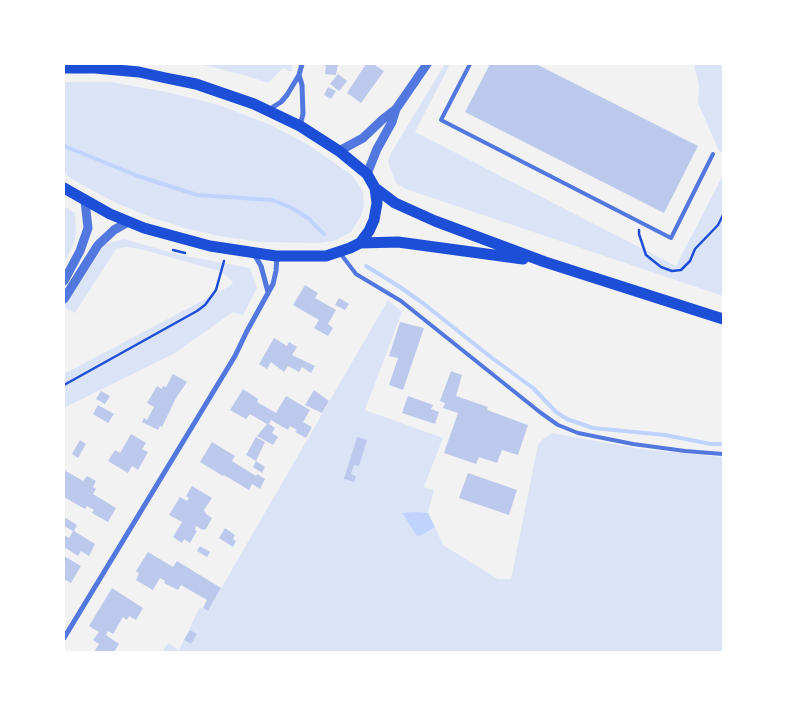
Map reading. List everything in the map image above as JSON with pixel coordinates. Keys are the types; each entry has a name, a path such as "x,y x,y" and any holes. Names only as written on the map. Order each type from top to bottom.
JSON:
{"main road":[{"path":"64,68 118,67 196,84 254,104 300,126 340,151 368,174 375,188 377,203 370,231 360,243 340,253 321,256 276,256 210,246 128,222 85,201 64,188"},
{"path":"375,188 408,210 545,262 723,319"},
{"path":"360,243 398,242 545,262"}],"street":[{"path":"300,126 303,122 300,75 302,64"},
{"path":"368,174 377,149 392,122 396,109 427,64"},
{"path":"271,112 273,107 287,95 300,75"},
{"path":"340,151 363,138 396,109"},
{"path":"64,280 80,250 88,228 85,201"},
{"path":"64,299 98,245 114,230 128,222"},
{"path":"254,254 261,266 268,292"},
{"path":"64,638 235,356 273,284 276,271 276,256"}],"lane":[{"path":"470,64 441,120 671,238 714,154"},
{"path":"340,253 356,274 400,301 558,424 578,434 634,444 723,454"}],"path":[{"path":"641,223 639,234 646,255 661,266 672,271 681,270 690,261 695,249 718,225 723,215"},
{"path":"64,385 205,305 216,290 224,261"}],"shaded area":[{"path":"199,64 293,64 291,72 283,68 268,83"},
{"path":"445,64 450,64 415,132 676,266 723,175 723,296 406,189 396,183 388,162 391,153"},
{"path":"694,64 723,64 723,153 719,151 698,103 699,86"},
{"path":"64,82 111,82 166,92 219,105 271,125 307,144 352,175 363,191 364,204 362,214 351,232 334,241 317,243 259,242 219,236 185,228 116,203 64,173"},
{"path":"64,206 75,213 76,227 75,240 64,264"},
{"path":"124,239 180,255 250,268 257,288 243,315 233,312 175,353 64,408 64,374 230,286 233,282 220,271 140,249 126,247 116,249 75,313 64,307 105,244"},
{"path":"388,300 402,312 365,410 443,438 424,487 434,490 428,513 402,514 422,535 435,527 443,545 498,579 511,579 538,445 552,433 641,449 723,457 723,652 162,652 168,643 179,650 200,607 208,611"}],"water":[{"path":"402,513 428,513 435,527 417,536"}],"building":[{"path":"321,64 338,64 336,75 325,74 326,66"},
{"path":"366,64 373,64 384,71 361,103 347,93"},
{"path":"490,64 536,64 698,146 664,213 465,112"},
{"path":"338,74 347,81 339,91 330,84"},
{"path":"328,87 336,91 331,99 324,95"},
{"path":"305,285 318,293 315,298 336,310 328,324 333,328 328,336 314,328 319,320 293,305"},
{"path":"339,298 349,304 345,310 335,305"},
{"path":"400,322 424,328 403,390 389,385 398,358 389,356"},
{"path":"274,338 287,346 289,342 297,347 292,355 315,366 311,373 302,367 299,372 288,366 284,372 271,362 267,369 259,364"},
{"path":"451,371 462,375 456,396 488,407 487,410 528,425 518,455 502,450 497,463 479,457 476,464 444,453 458,413 443,408 445,403 440,401"},
{"path":"173,374 187,382 176,398 162,427 160,426 158,430 142,422 144,418 147,420 154,407 147,403 157,386 162,389 163,386 166,387"},
{"path":"243,389 258,399 257,402 276,413 286,396 310,410 303,422 312,427 306,438 295,432 297,430 290,426 288,430 271,420 269,424 275,428 272,433 278,437 273,445 257,436 267,424 250,414 246,419 230,410"},
{"path":"314,390 329,401 322,413 305,405"},
{"path":"101,391 110,396 105,404 96,399"},
{"path":"408,396 433,405 431,409 439,412 435,424 402,413"},
{"path":"98,405 114,414 108,423 93,414"},
{"path":"131,434 146,443 142,449 148,452 138,470 132,466 128,473 108,461 115,450 120,453"},
{"path":"256,437 265,442 256,461 246,455"},
{"path":"357,437 367,440 359,466 354,465 351,474 356,476 354,482 344,479"},
{"path":"80,440 86,444 78,458 72,454"},
{"path":"212,442 235,456 232,461 256,476 257,474 265,479 260,489 252,484 249,490 200,462"},
{"path":"256,461 265,467 262,473 253,467"},
{"path":"64,470 83,481 87,476 96,481 93,487 96,489 93,494 116,508 108,522 92,513 94,510 87,506 85,509 64,497"},
{"path":"468,473 517,490 509,515 459,498"},
{"path":"192,486 212,498 204,510 212,518 206,529 203,530 196,526 195,530 197,531 190,543 184,539 182,543 173,537 182,522 169,515 180,497 187,501 189,498 186,496"},
{"path":"64,517 77,525 74,531 95,544 89,556 81,551 78,556 64,547 64,535 69,538 73,531 64,526"},
{"path":"225,528 235,535 233,539 236,541 233,547 219,538"},
{"path":"200,546 210,552 207,557 197,551"},
{"path":"148,552 173,567 177,561 221,588 208,611 203,608 207,600 181,585 178,590 164,583 165,581 160,578 153,590 136,580 139,573 136,571"},
{"path":"64,556 81,566 71,583 64,579"},
{"path":"112,588 143,608 136,620 129,616 127,620 123,617 113,634 108,631 106,635 119,644 114,652 94,652 99,644 93,640 99,632 89,626"},
{"path":"190,630 197,634 191,644 184,640"}],"waterway":[{"path":"64,146 138,176 197,195 272,200 290,207 308,218 324,234"},
{"path":"366,266 424,304 533,388 556,412 567,419 593,428 665,435 711,444 723,444"}]}
